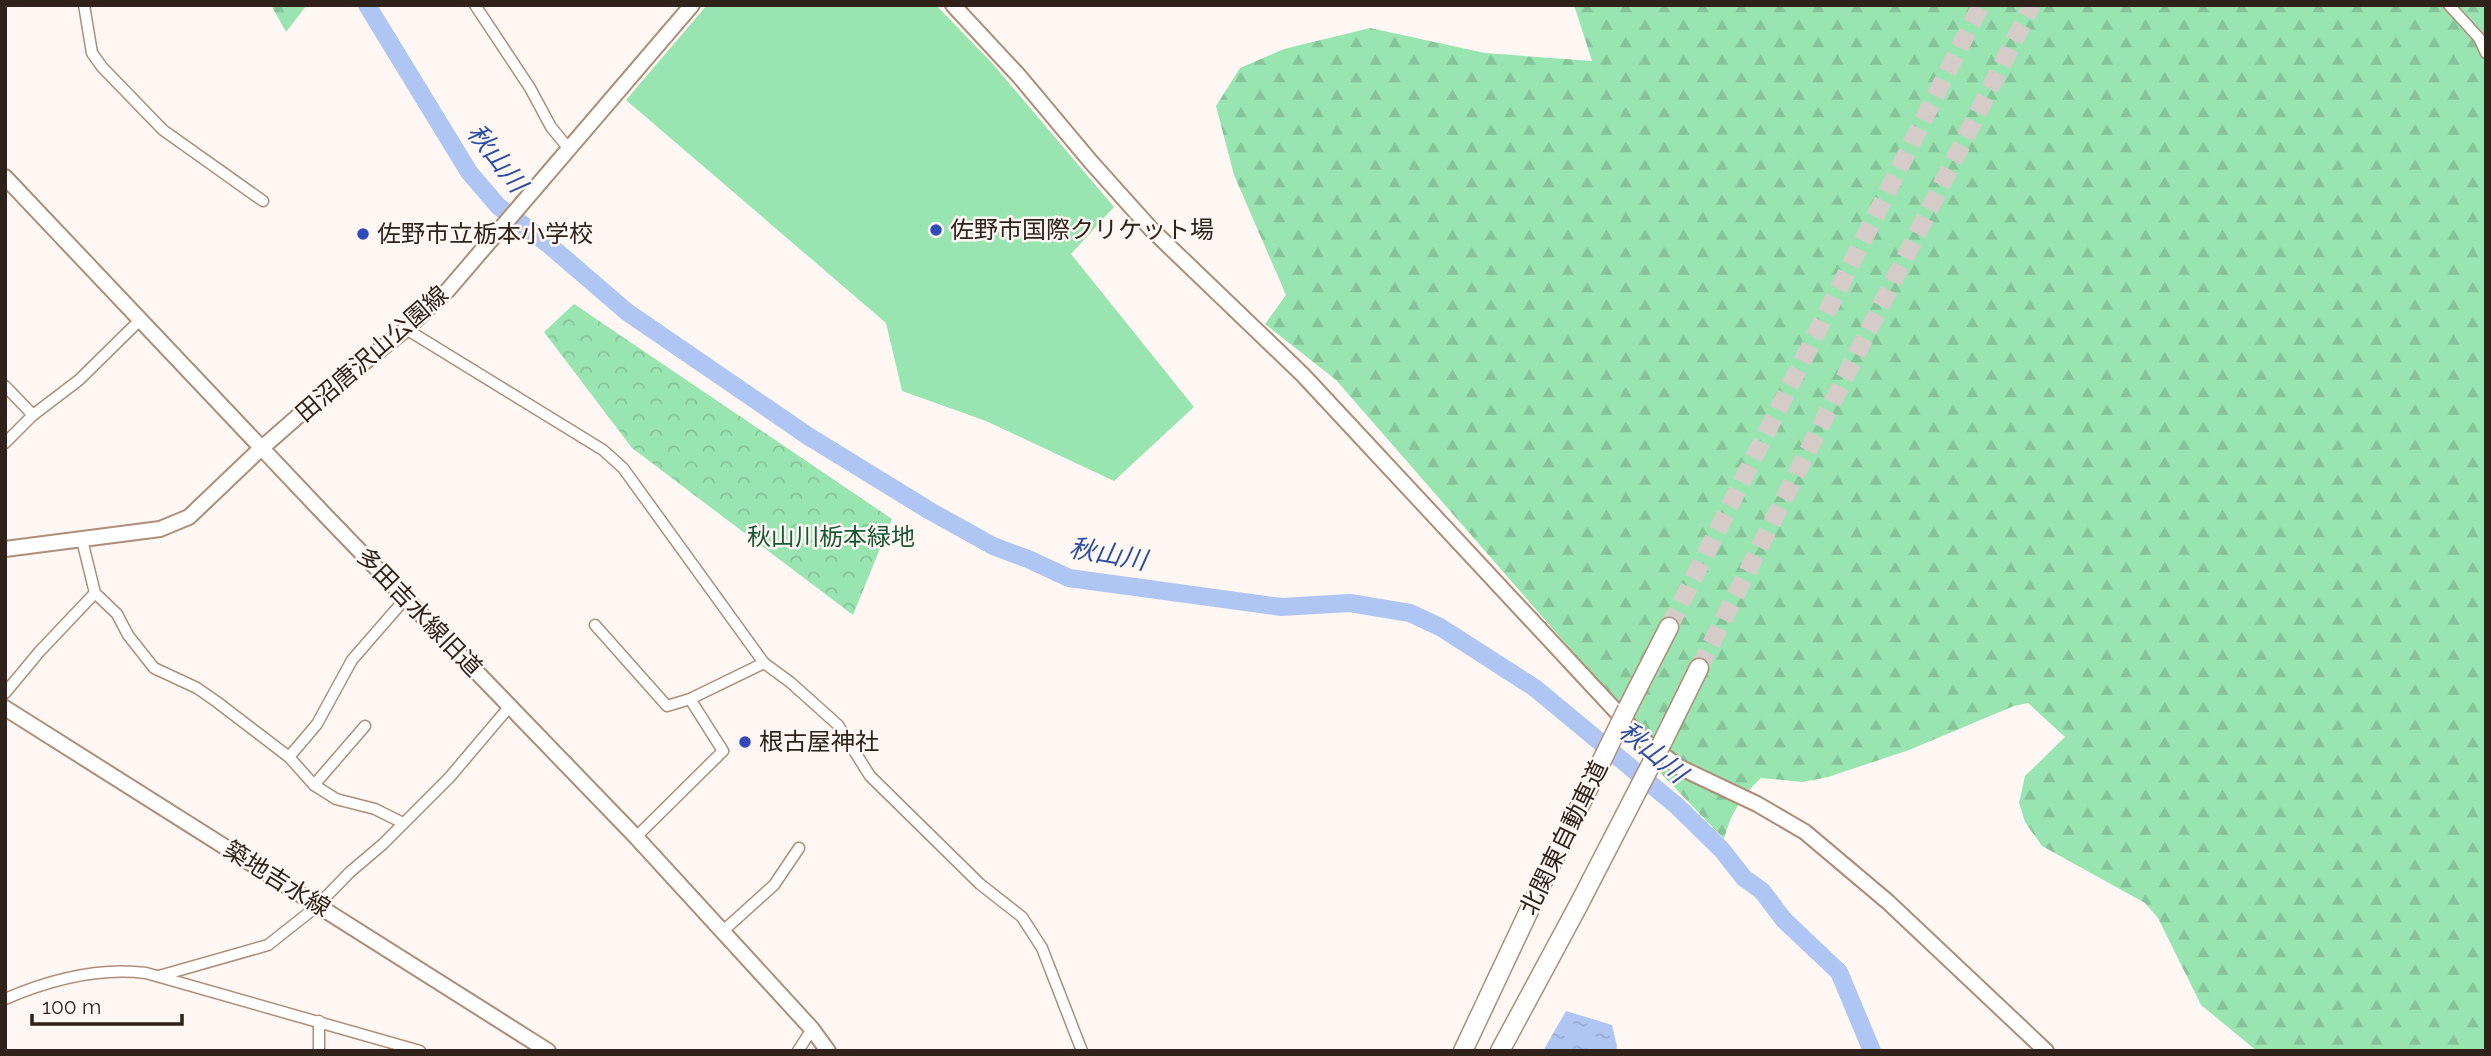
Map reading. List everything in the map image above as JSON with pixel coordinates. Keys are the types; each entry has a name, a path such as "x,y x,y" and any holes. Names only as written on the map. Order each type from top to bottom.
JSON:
{"highway":[{"name":"北関東自動車道","path":"1463,1051 1543,881 1669,626"},
{"name":"北関東自動車道","path":"1500,1051 1578,906 1699,668"}],"street":[{"path":"84,5 92,53 102,67 163,130 263,201"},
{"path":"475,5 530,88 551,127 569,149"},
{"name":"田沼唐沢山公園線","path":"5,549 160,529 181,521 199,509 313,403 406,329 448,290 692,5"},
{"path":"953,5 1019,76 1153,230 1303,375 1642,740 1679,767 1757,804 1805,832 1888,902 2046,1051"},
{"path":"2449,5 2479,38 2486,53"},
{"name":"多田吉水線旧道","path":"5,177 405,599 636,837 812,1029 828,1051"},
{"path":"5,443 33,415 79,380 141,319"},
{"path":"406,329 603,450 623,468 764,663 790,682 838,725 870,776 980,884 1022,917 1042,948 1083,1051"},
{"path":"5,386 33,415"},
{"path":"82,540 95,593 117,614 128,635 154,668 197,688 289,757 314,785 336,799 374,809 403,823"},
{"path":"5,692 40,650 95,593"},
{"path":"289,757 317,724 352,660 405,599"},
{"path":"595,625 667,706 690,699 764,663"},
{"path":"636,837 723,751 690,699"},
{"path":"159,976 268,945 318,905 449,778 510,706"},
{"name":"築地吉水線","path":"5,708 548,1051"},
{"path":"314,785 365,726"},
{"path":"723,931 774,884 799,848"},
{"path":"5,999 45,984 97,973 134,971 420,1051"},
{"path":"320,1021 320,1051"},
{"path":"798,1051 812,1029"}],"green space":[{"path":"271,5 307,5 286,32"},
{"name":"佐野市国際クリケット場","path":"707,5 936,5 992,63 1114,207 1071,254 1194,407 1114,481 986,421 902,391 886,323 626,100"},
{"path":"1574,5 2486,5 2486,1051 2257,1051 2201,1005 2158,918 2145,903 2042,846 2025,822 2019,803 2025,776 2065,737 2028,703 2014,706 1909,750 1828,777 1803,782 1761,778 1738,806 1724,839 1652,764 1628,735 1573,652 1336,380 1265,324 1286,295 1234,175 1216,106 1240,68 1284,49 1370,28 1485,53 1592,61"},
{"name":"秋山川栃本緑地","path":"574,304 892,519 853,615 632,448 544,332"}],"water":[{"path":"1566,1011 1612,1025 1616,1051 1543,1051"}],"waterway":[{"name":"秋山川","path":"367,5 469,172 498,206 548,244 627,312 808,436 930,511 993,546 1069,578 1281,607 1350,603 1410,613 1440,627 1535,688 1677,806 1722,850 1744,878 1762,891 1784,920 1839,972 1872,1051"},
{"path":"5,1048 8,1051"}],"tunnel":[{"path":"1669,627 1981,5"},
{"path":"1699,668 2032,5"}],"place":[{"name":"佐野市国際クリケット場","path":"936,230"},
{"name":"佐野市立栃本小学校","path":"363,234"},
{"name":"根古屋神社","path":"745,742"}]}
